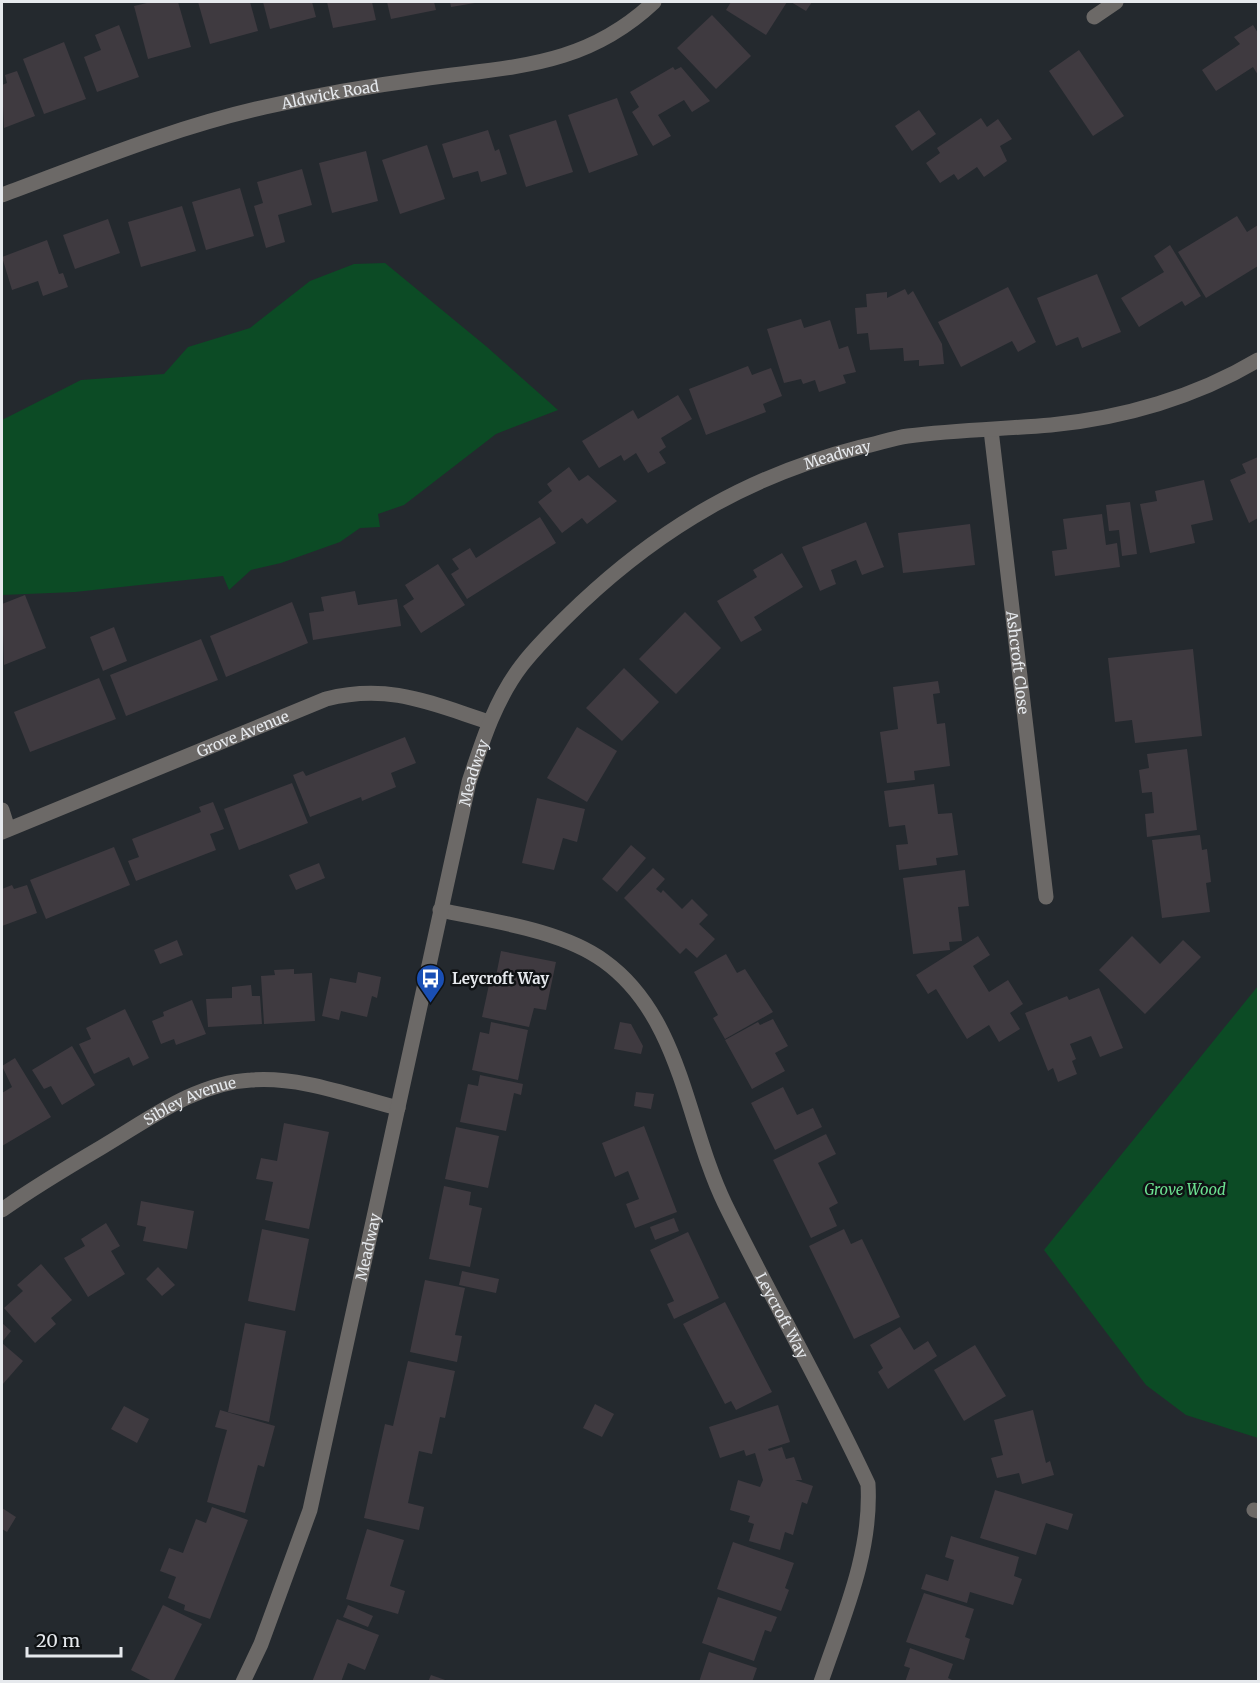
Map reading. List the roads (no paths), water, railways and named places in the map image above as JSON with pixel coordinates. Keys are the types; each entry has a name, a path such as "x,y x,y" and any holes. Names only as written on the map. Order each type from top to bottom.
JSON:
{"street":[{"name":"Aldwick Road","path":"2,195 143,143 262,108 350,89 535,65 568,56 636,19 654,2"},
{"path":"1094,17 1116,2"},
{"name":"Meadway","path":"243,1682 261,1644 310,1510 469,782 489,722 521,666 620,566 710,505 770,476 827,456 906,436 1054,424 1111,415 1176,399 1258,360"},
{"name":"Ashcroft Close","path":"991,430 1046,897"},
{"name":"Grove Avenue","path":"5,830 326,699 352,692 379,691 403,695 489,722"},
{"path":"2,810 5,830"},
{"name":"Leycroft Way","path":"440,910 555,937 583,948 620,974 649,1007 667,1043 724,1202 868,1484 870,1512 863,1555 821,1682"},
{"name":"Sibley Avenue","path":"2,1210 187,1097 224,1084 250,1080 279,1080 318,1087 398,1108"}],"place":[{"name":"Leycroft Way","path":"431,1004"}],"park label":[{"name":"Grove Wood","path":"1185,1189"}]}
